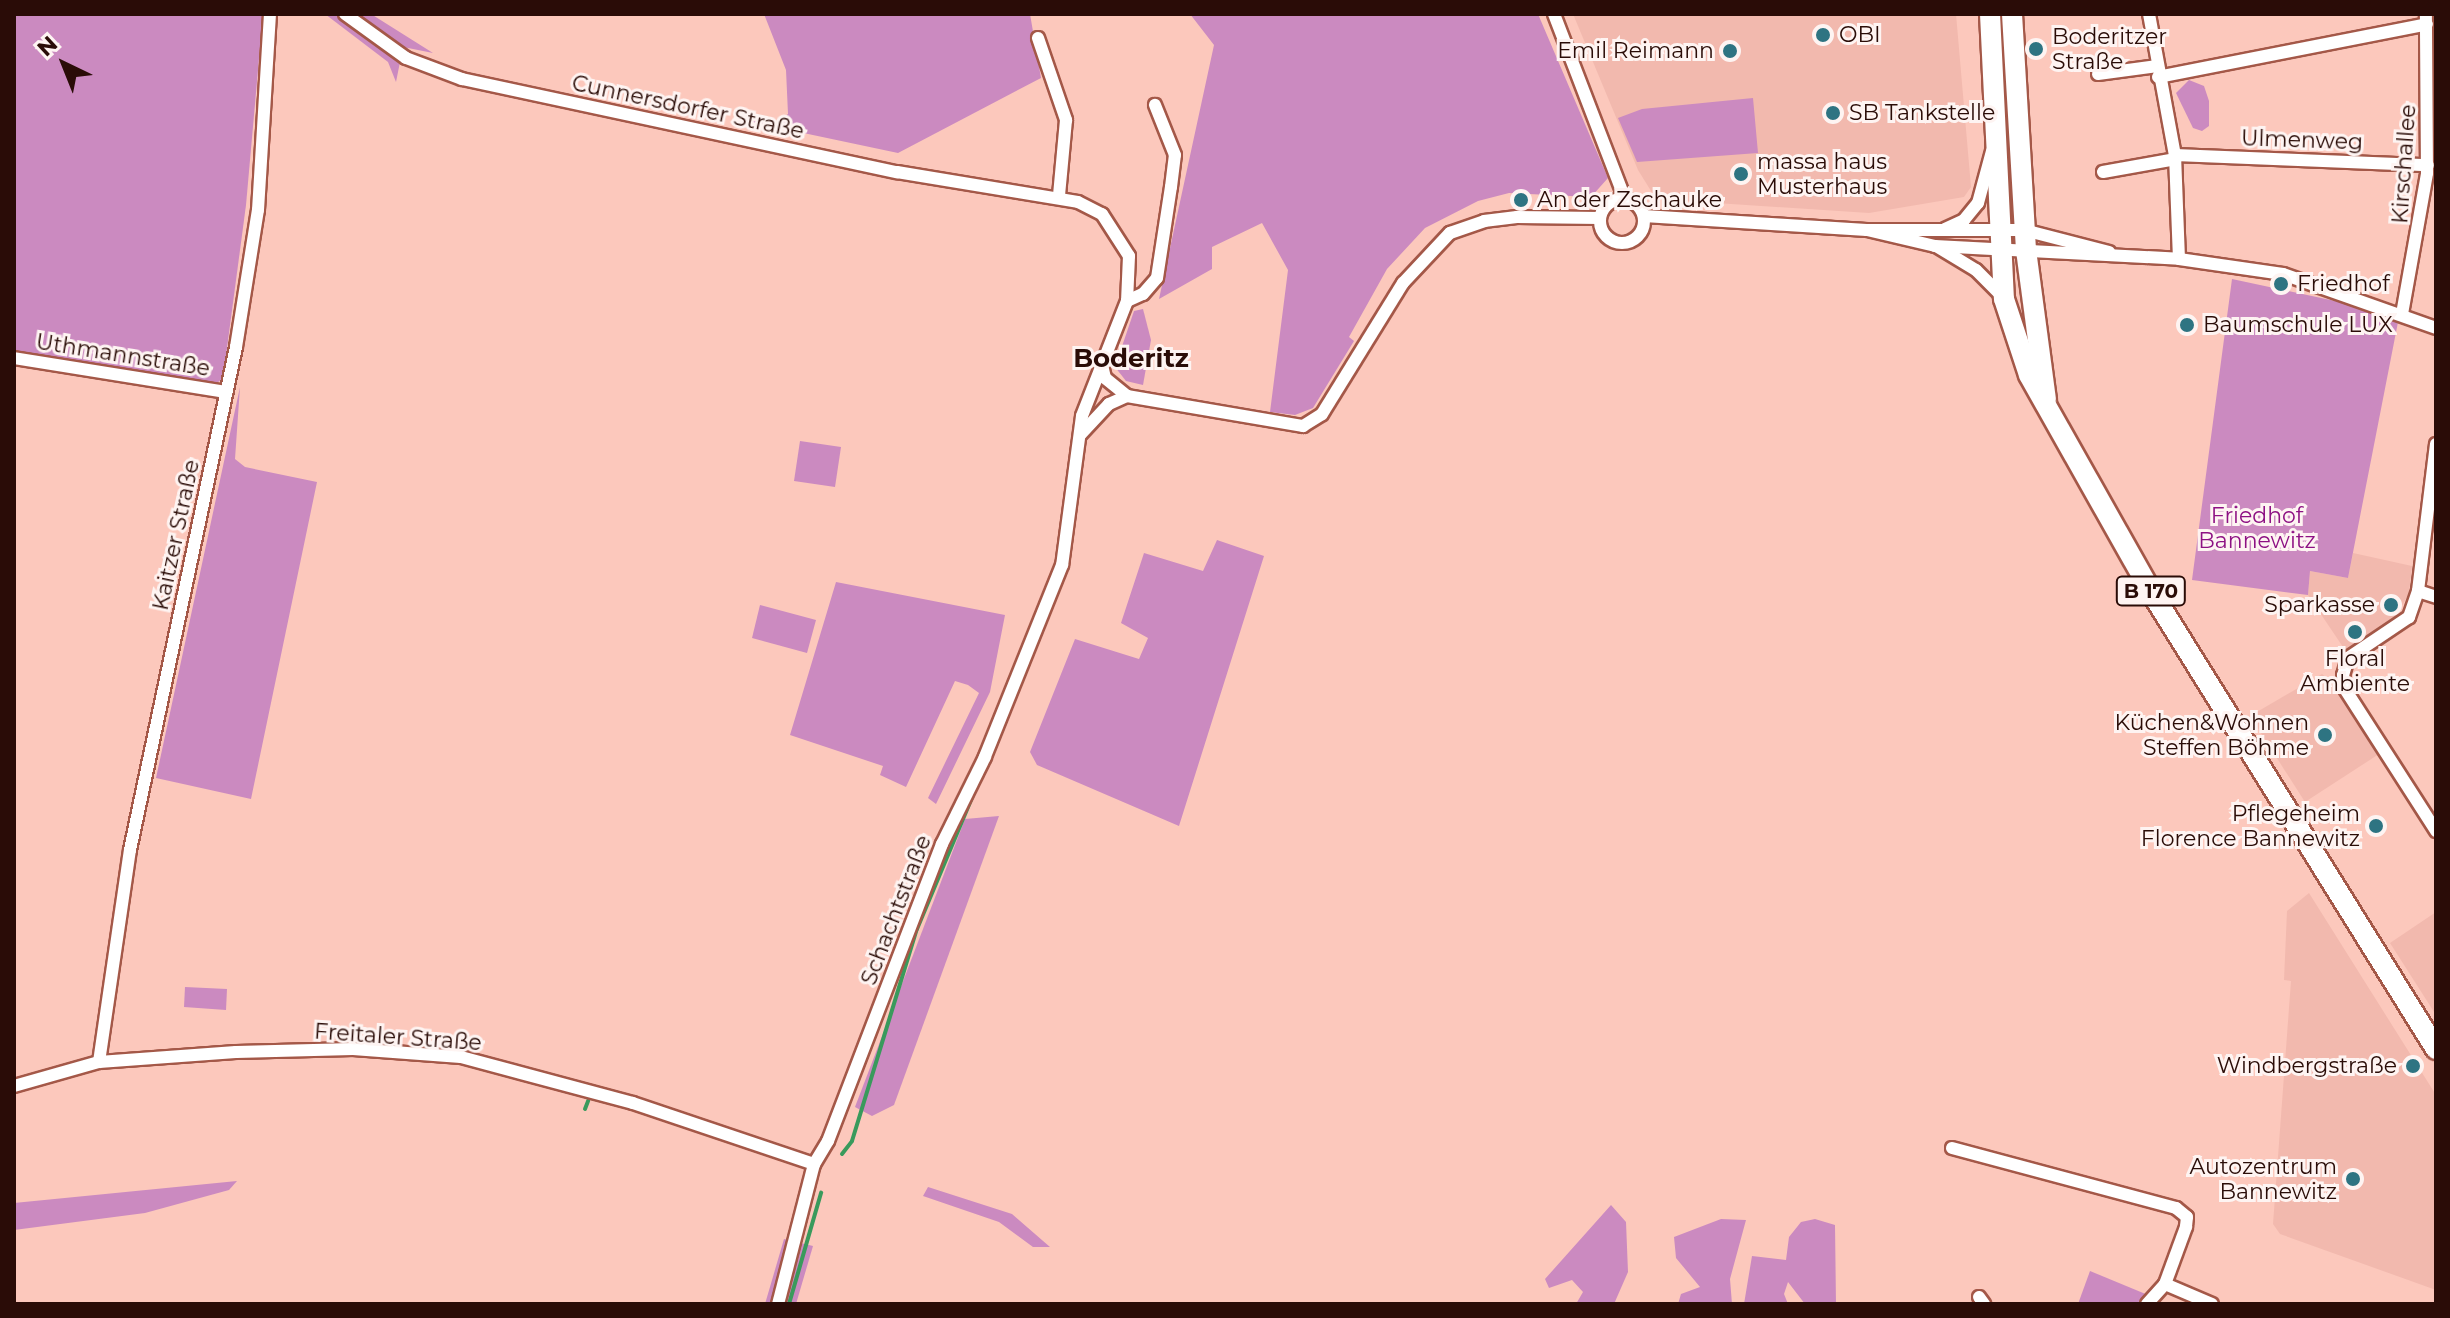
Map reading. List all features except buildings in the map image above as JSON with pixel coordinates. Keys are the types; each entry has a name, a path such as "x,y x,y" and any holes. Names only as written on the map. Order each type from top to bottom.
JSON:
{"main road":[{"name":"B 170","path":"1990,14 2004,299 2029,375 2150,590 2436,1049"},
{"name":"B 170","path":"2012,14 2025,240 2046,402"}],"street":[{"name":"Kaitzer Straße","path":"99,1062 130,850 226,392 258,210 270,14"},
{"name":"Cunnersdorfer Straße","path":"345,14 406,58 462,79 897,172 1059,196 1102,214 1118,232 1129,256 1127,301"},
{"path":"1554,14 1625,199 1644,216 1867,230 1943,230 2000,241 2025,240 2116,254 2179,259 2283,274 2436,328"},
{"path":"2149,14 2176,157 2179,259"},
{"path":"2098,74 2158,72 2426,19"},
{"name":"Kirschallee","path":"2402,314 2428,165 2426,19"},
{"path":"1038,38 1066,120 1059,196"},
{"path":"1127,301 1143,294 1157,278 1171,187 1175,155 1155,105"},
{"path":"1943,230 1964,220 1978,203 1994,144"},
{"name":"Ulmenweg","path":"2103,172 2176,157 2428,165"},
{"path":"1600,218 1608,204 1625,199"},
{"path":"1600,218 1610,240 1627,243 1641,233 1644,216"},
{"path":"1102,365 1105,378 1127,396 1293,426 1313,421 1403,283 1435,244 1484,221 1600,218"},
{"path":"1867,230 1935,246 1976,270 2004,299"},
{"path":"1935,246 2025,240 2116,254"},
{"name":"Schachtstraße","path":"778,1304 814,1164 834,1128 942,844 985,757 1062,565 1086,399 1127,301"},
{"name":"Uthmannstraße","path":"14,358 226,392"},
{"path":"1081,434 1109,404 1127,396"},
{"path":"2436,444 2418,591 2409,617 2348,658 2343,675 2345,689 2436,831"},
{"path":"2418,591 2436,597"},
{"name":"Freitaler Straße","path":"14,1086 99,1062 312,1050 461,1057 633,1103 814,1164"},
{"path":"1952,1148 2176,1208 2187,1217 2186,1227 2165,1284 2147,1304"},
{"path":"2165,1284 2212,1304"}],"shaded area":[{"path":"1573,14 1956,14 1971,187 1964,197 1869,213 1656,199 1638,170"},
{"path":"2353,553 2412,566 2409,593 2396,617 2345,650 2308,595 2310,571 2348,578"},
{"path":"2322,674 2334,684 2379,754 2305,802 2250,716"},
{"path":"2309,893 2436,1095 2436,1290 2280,1234 2273,1224 2291,981 2284,980 2287,911"},
{"path":"2436,912 2436,1015 2390,943"}],"green space":[{"path":"14,14 263,14 246,205 223,378 217,383 14,352"},
{"path":"325,14 371,14 433,53 403,47 396,82 388,62"},
{"path":"764,14 1030,14 1041,78 898,153 746,121 779,121 788,114 786,70"},
{"path":"1190,14 1538,14 1608,178 1591,197 1509,193 1478,201 1425,228 1387,269 1349,337 1354,341 1313,408 1295,415 1270,412 1288,270 1262,223 1212,247 1212,269 1159,299 1214,45"},
{"path":"2189,80 2204,86 2209,101 2209,126 2202,131 2193,128 2176,93"},
{"path":"1753,98 1758,153 1637,162 1618,118 1642,109"},
{"name":"Friedhof Bannewitz","path":"2232,279 2340,302 2398,322 2348,578 2310,571 2308,595 2192,580"},
{"path":"1143,309 1151,340 1143,385 1126,381 1115,367 1134,311"},
{"path":"240,387 235,459 245,467 317,482 251,799 156,778"},
{"path":"800,441 841,447 835,487 794,481"},
{"path":"1217,540 1264,556 1179,826 1037,765 1030,752 1075,639 1139,659 1148,638 1121,623 1144,553 1203,571"},
{"path":"836,582 1005,615 990,692 936,804 928,798 979,693 968,685 955,681 906,787 880,775 883,766 790,735"},
{"path":"760,605 816,620 807,653 752,638"},
{"path":"999,816 894,1105 872,1116 855,1107 965,819"},
{"path":"185,987 227,989 226,1010 184,1007"},
{"path":"237,1181 229,1190 145,1213 14,1230 14,1203"},
{"path":"928,1187 1012,1214 1050,1247 1033,1247 999,1222 923,1196"},
{"path":"1611,1205 1626,1222 1628,1272 1614,1304 1576,1304 1583,1292 1572,1280 1549,1288 1545,1279"},
{"path":"1721,1219 1746,1220 1730,1279 1732,1304 1678,1304 1681,1294 1700,1287 1676,1258 1674,1237"},
{"path":"1815,1219 1835,1225 1836,1304 1805,1304 1788,1282 1784,1294 1788,1304 1744,1304 1752,1256 1786,1260 1789,1237 1801,1222"},
{"path":"784,1239 813,1246 796,1304 765,1304"},
{"path":"2090,1271 2148,1295 2136,1304 2078,1304"}],"waterway":[{"path":"842,1154 852,1141 917,929 1031,657"},
{"path":"585,1109 588,1101"},
{"path":"789,1304 821,1193"}],"place":[{"name":"OBI","path":"1823,35"},
{"name":"Boderitzer Straße","path":"2036,49"},
{"name":"Emil Reimann","path":"1730,51"},
{"name":"SB Tankstelle","path":"1833,113"},
{"name":"massa haus Musterhaus","path":"1741,174"},
{"name":"An der Zschauke","path":"1521,200"},
{"name":"Friedhof","path":"2281,284"},
{"name":"Baumschule LUX","path":"2187,325"},
{"name":"Sparkasse","path":"2391,605"},
{"name":"Floral Ambiente","path":"2355,632"},
{"name":"Küchen&Wohnen Steffen Böhme","path":"2325,735"},
{"name":"Pflegeheim Florence Bannewitz","path":"2376,826"},
{"name":"Windbergstraße","path":"2413,1066"},
{"name":"Autozentrum Bannewitz","path":"2353,1179"}],"district":[{"name":"Boderitz","path":"1131,359"}]}
